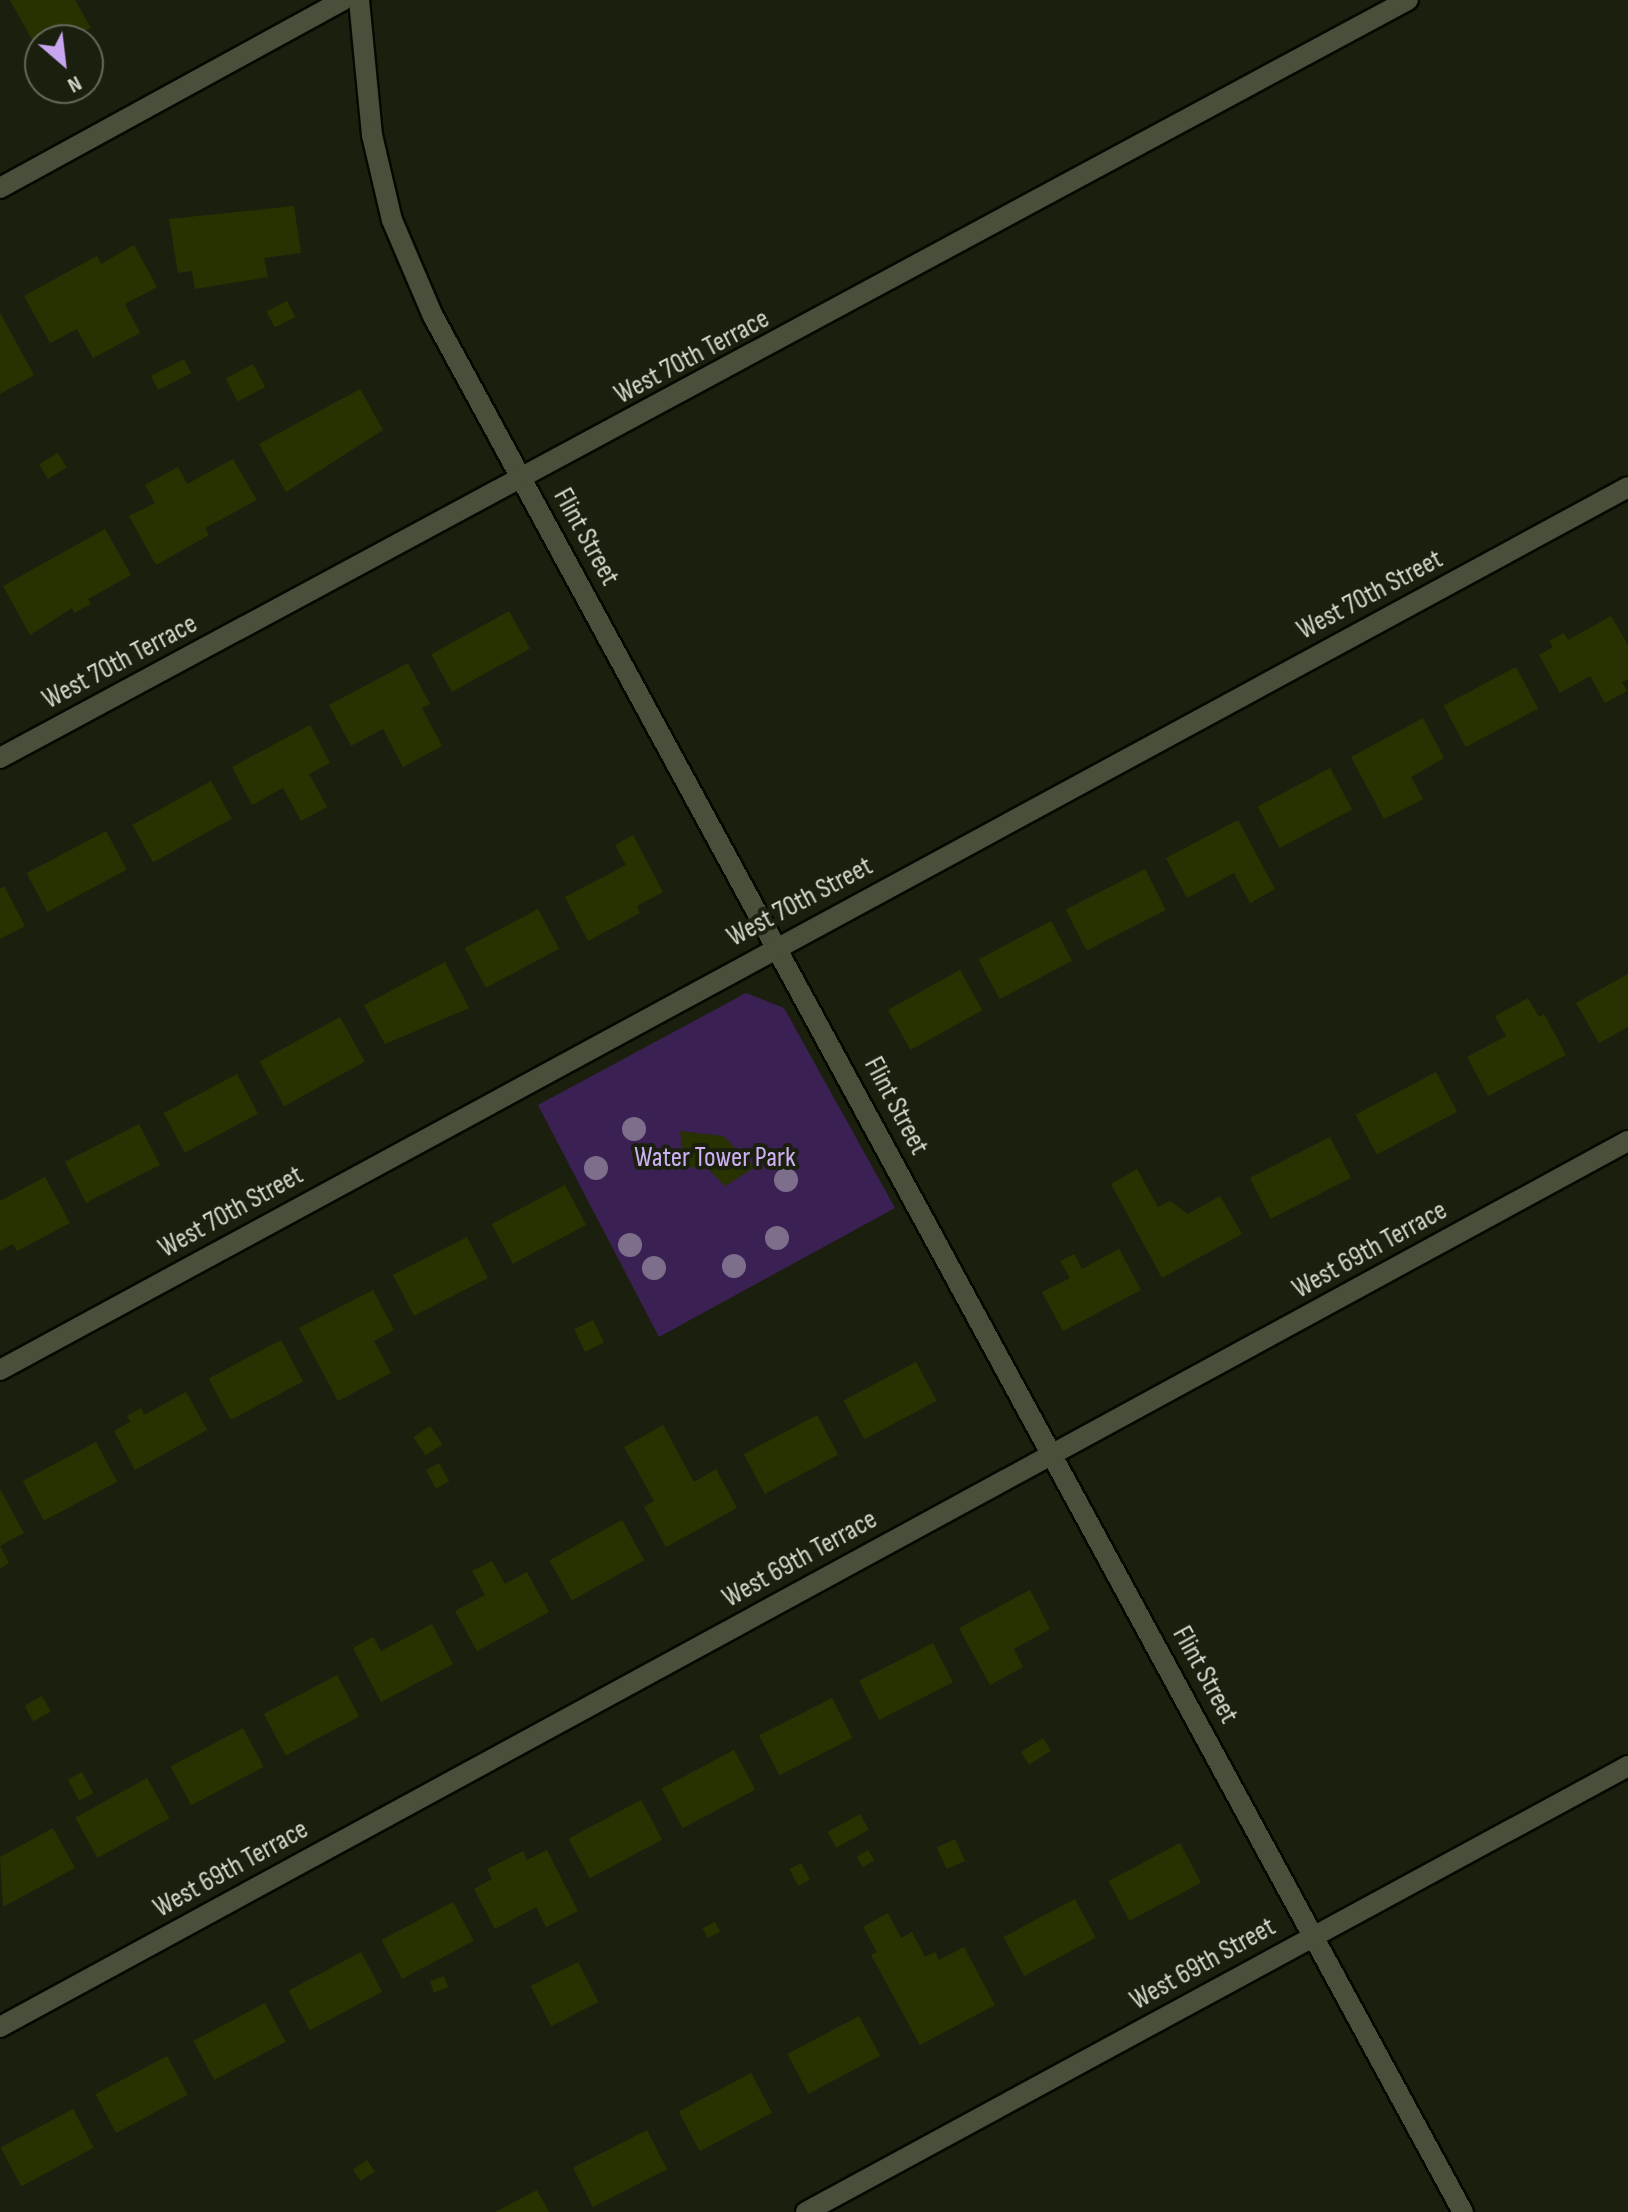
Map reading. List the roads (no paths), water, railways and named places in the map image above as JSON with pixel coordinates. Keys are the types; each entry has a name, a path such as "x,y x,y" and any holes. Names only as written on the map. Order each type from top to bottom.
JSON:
{"street":[{"path":"0,188 343,0"},
{"name":"Flint Street","path":"359,0 372,135 392,220 433,316 778,946 1463,2212"},
{"name":"West 70th Terrace","path":"0,758 1408,0"},
{"name":"West 70th Street","path":"0,1370 1628,487"},
{"name":"West 69th Terrace","path":"0,2027 1628,1141"},
{"name":"West 69th Street","path":"806,2212 1628,1766"}],"park label":[{"name":"Water Tower Park","path":"715,1158"}]}
